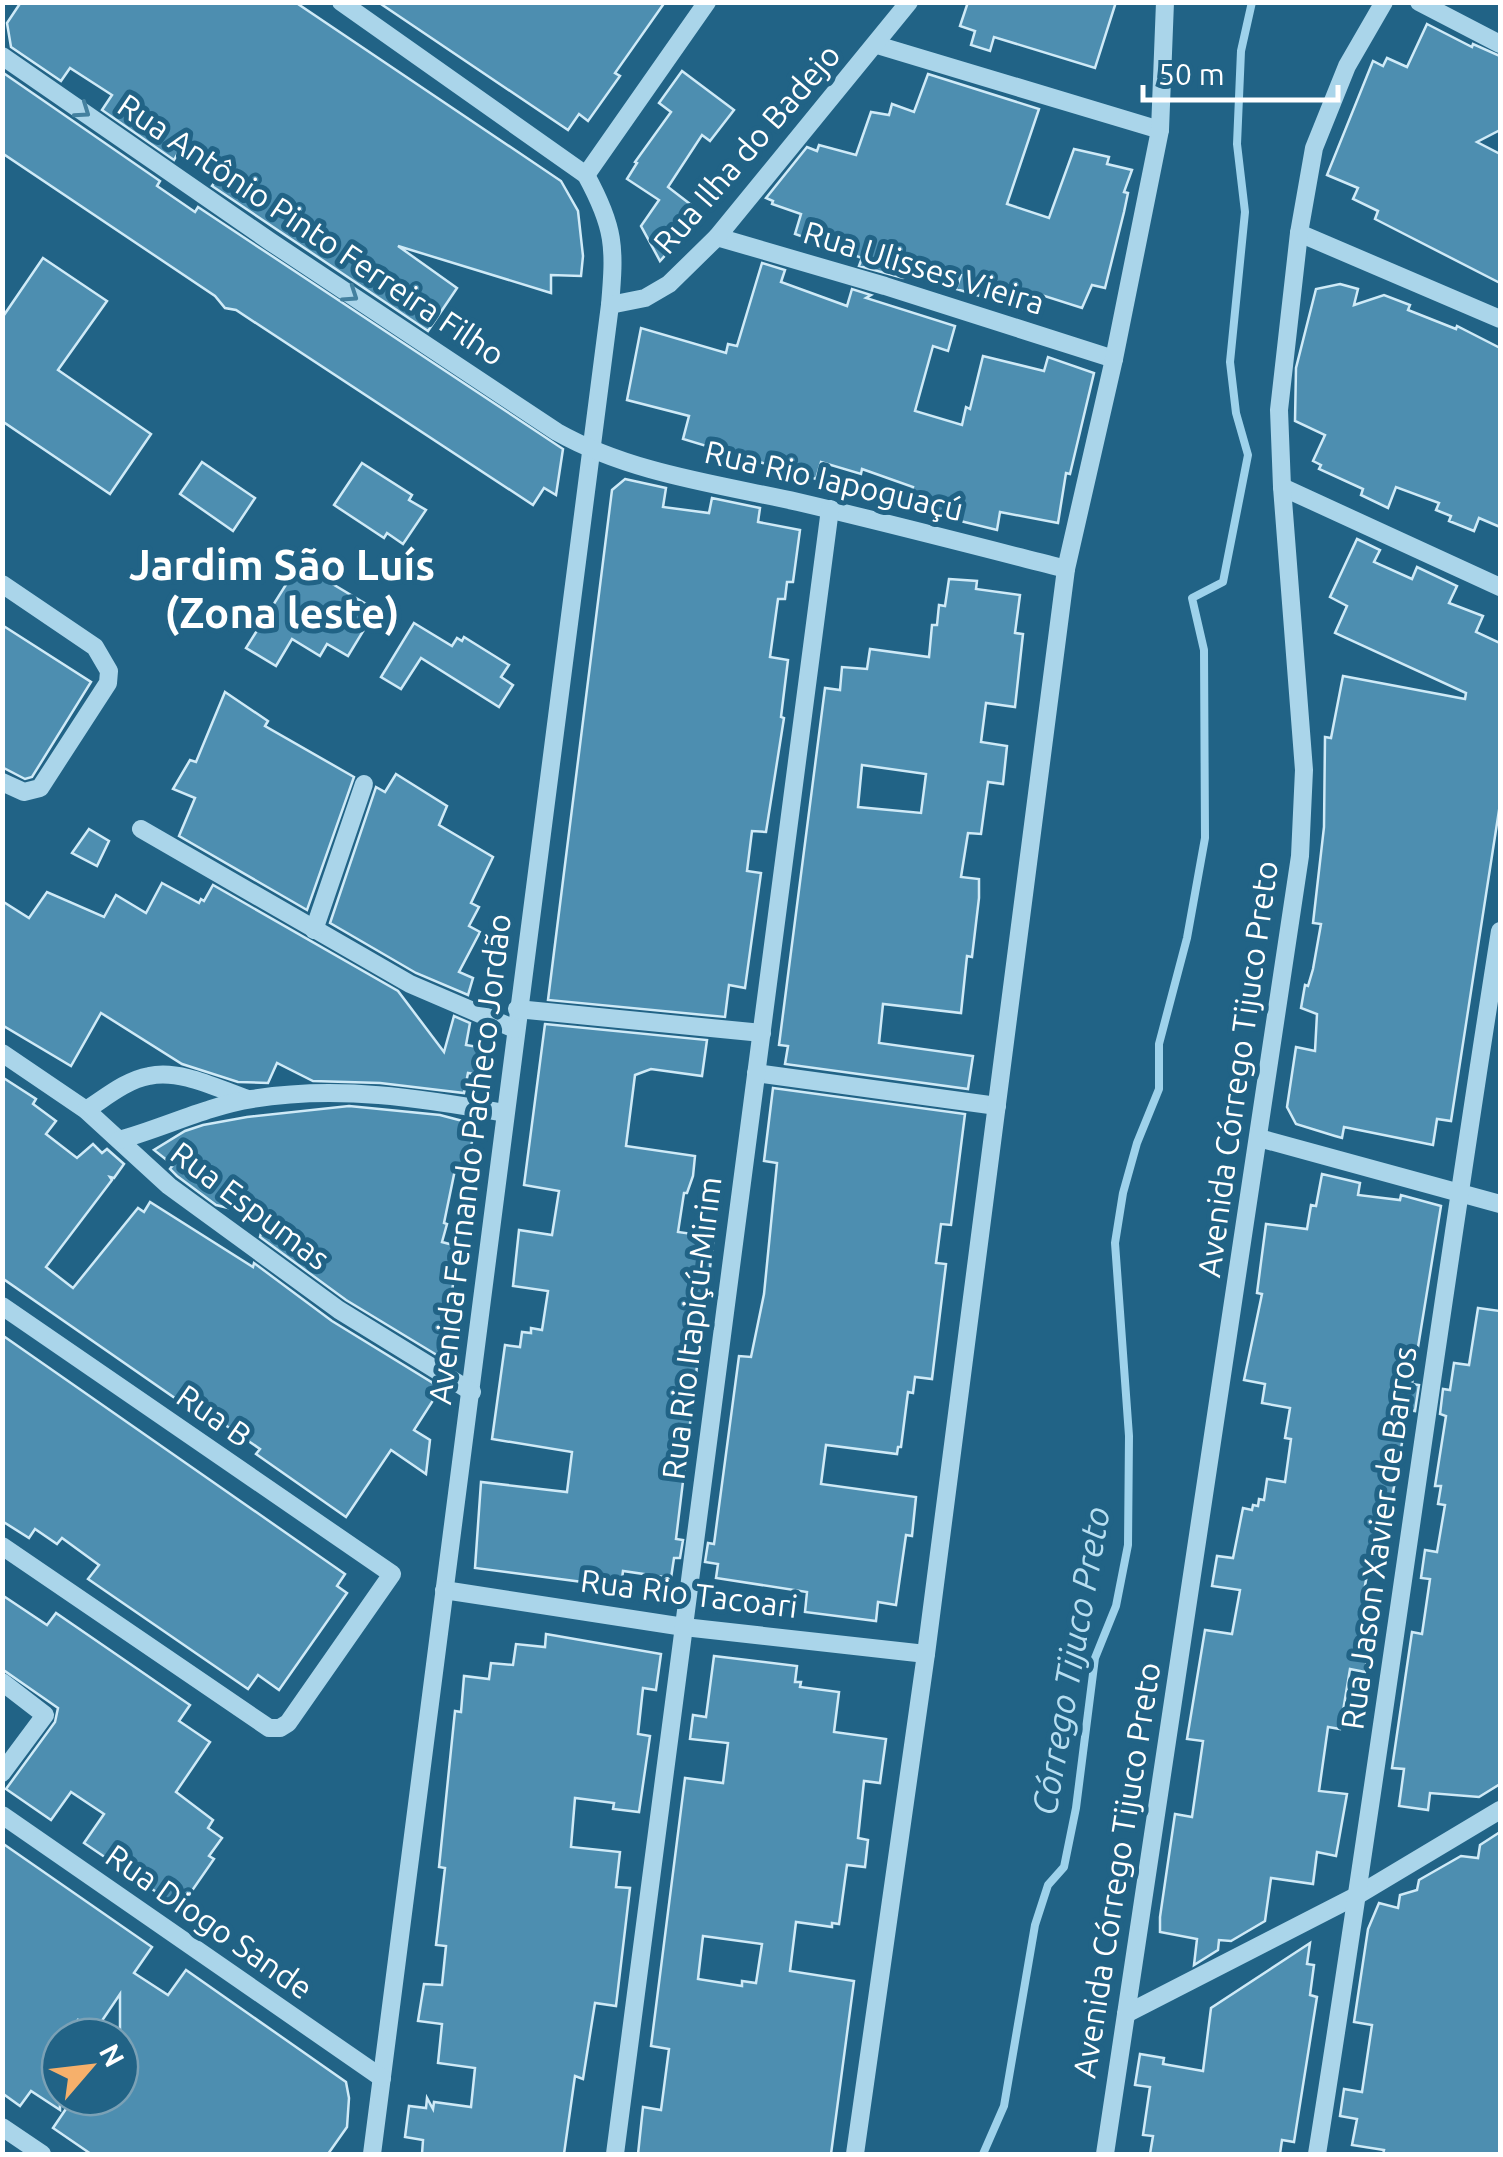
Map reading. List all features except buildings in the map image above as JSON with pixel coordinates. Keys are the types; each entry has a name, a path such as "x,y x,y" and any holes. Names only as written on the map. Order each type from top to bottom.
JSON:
{"street":[{"path":"340,2 586,176 707,2"},
{"name":"Rua Ilha do Badejo","path":"610,305 645,298 669,284 717,238 909,2"},
{"path":"855,2154 926,1654 1066,569 1160,130 1164,2"},
{"name":"Avenida Córrego Tijuco Preto","path":"1105,2154 1300,856 1304,770 1279,410 1299,233 1314,148 1347,66 1384,2"},
{"path":"1420,2 1500,44"},
{"path":"877,45 1160,130"},
{"name":"Rua Antônio Pinto Ferreira Filho","path":"2,56 288,254 589,450"},
{"name":"Avenida Fernando Pacheco Jordão","path":"372,2154 610,305 614,248 602,205 586,176"},
{"path":"1299,233 1500,319"},
{"name":"Rua Ulisses Vieira","path":"717,238 1114,358"},
{"name":"Rua Rio Iapoguaçú","path":"589,450 638,466 1066,569"},
{"path":"1282,487 1500,587"},
{"name":"Rua Rio Itapiçú-Mirim","path":"615,2154 830,510"},
{"path":"2,584 95,647 109,671 108,683 40,788 32,792 9,787"},
{"path":"314,930 364,784"},
{"path":"141,830 410,984 515,1029"},
{"name":"Rua Jason Xavier de Barros","path":"1317,2154 1500,931"},
{"path":"518,1009 762,1033"},
{"name":"Rua Espumas","path":"2,1053 86,1110 169,1186 339,1310 472,1392"},
{"path":"756,1073 997,1106"},
{"path":"86,1110 147,1076 167,1075 199,1082 249,1100"},
{"path":"119,1140 249,1100 312,1093 375,1093 505,1113"},
{"path":"1259,1138 1500,1204"},
{"name":"Rua B","path":"2,1306 392,1574 288,1723 275,1729 2,1546"},
{"name":"Rua Rio Tacoari","path":"444,1590 684,1627 926,1654"},
{"path":"2,1682 45,1715 2,1773"},
{"path":"1126,2014 1358,1895 1500,1810"},
{"name":"Rua Diogo Sande","path":"2,1815 382,2078"},
{"path":"2,2127 42,2154"}],"waterway":[{"name":"Córrego Tijuco Preto","path":"983,2154 1004,2106 1035,1925 1048,1885 1064,1867 1076,1808 1095,1658 1116,1606 1128,1545 1129,1436 1115,1243 1137,1143 1159,1089 1159,1044 1187,938 1205,838 1204,650 1192,598 1223,582 1248,455 1236,413 1230,362 1245,212 1237,144 1241,51 1252,2"}],"district":[{"name":"Jardim São Luís (Zona leste)","path":"282,589"}]}
